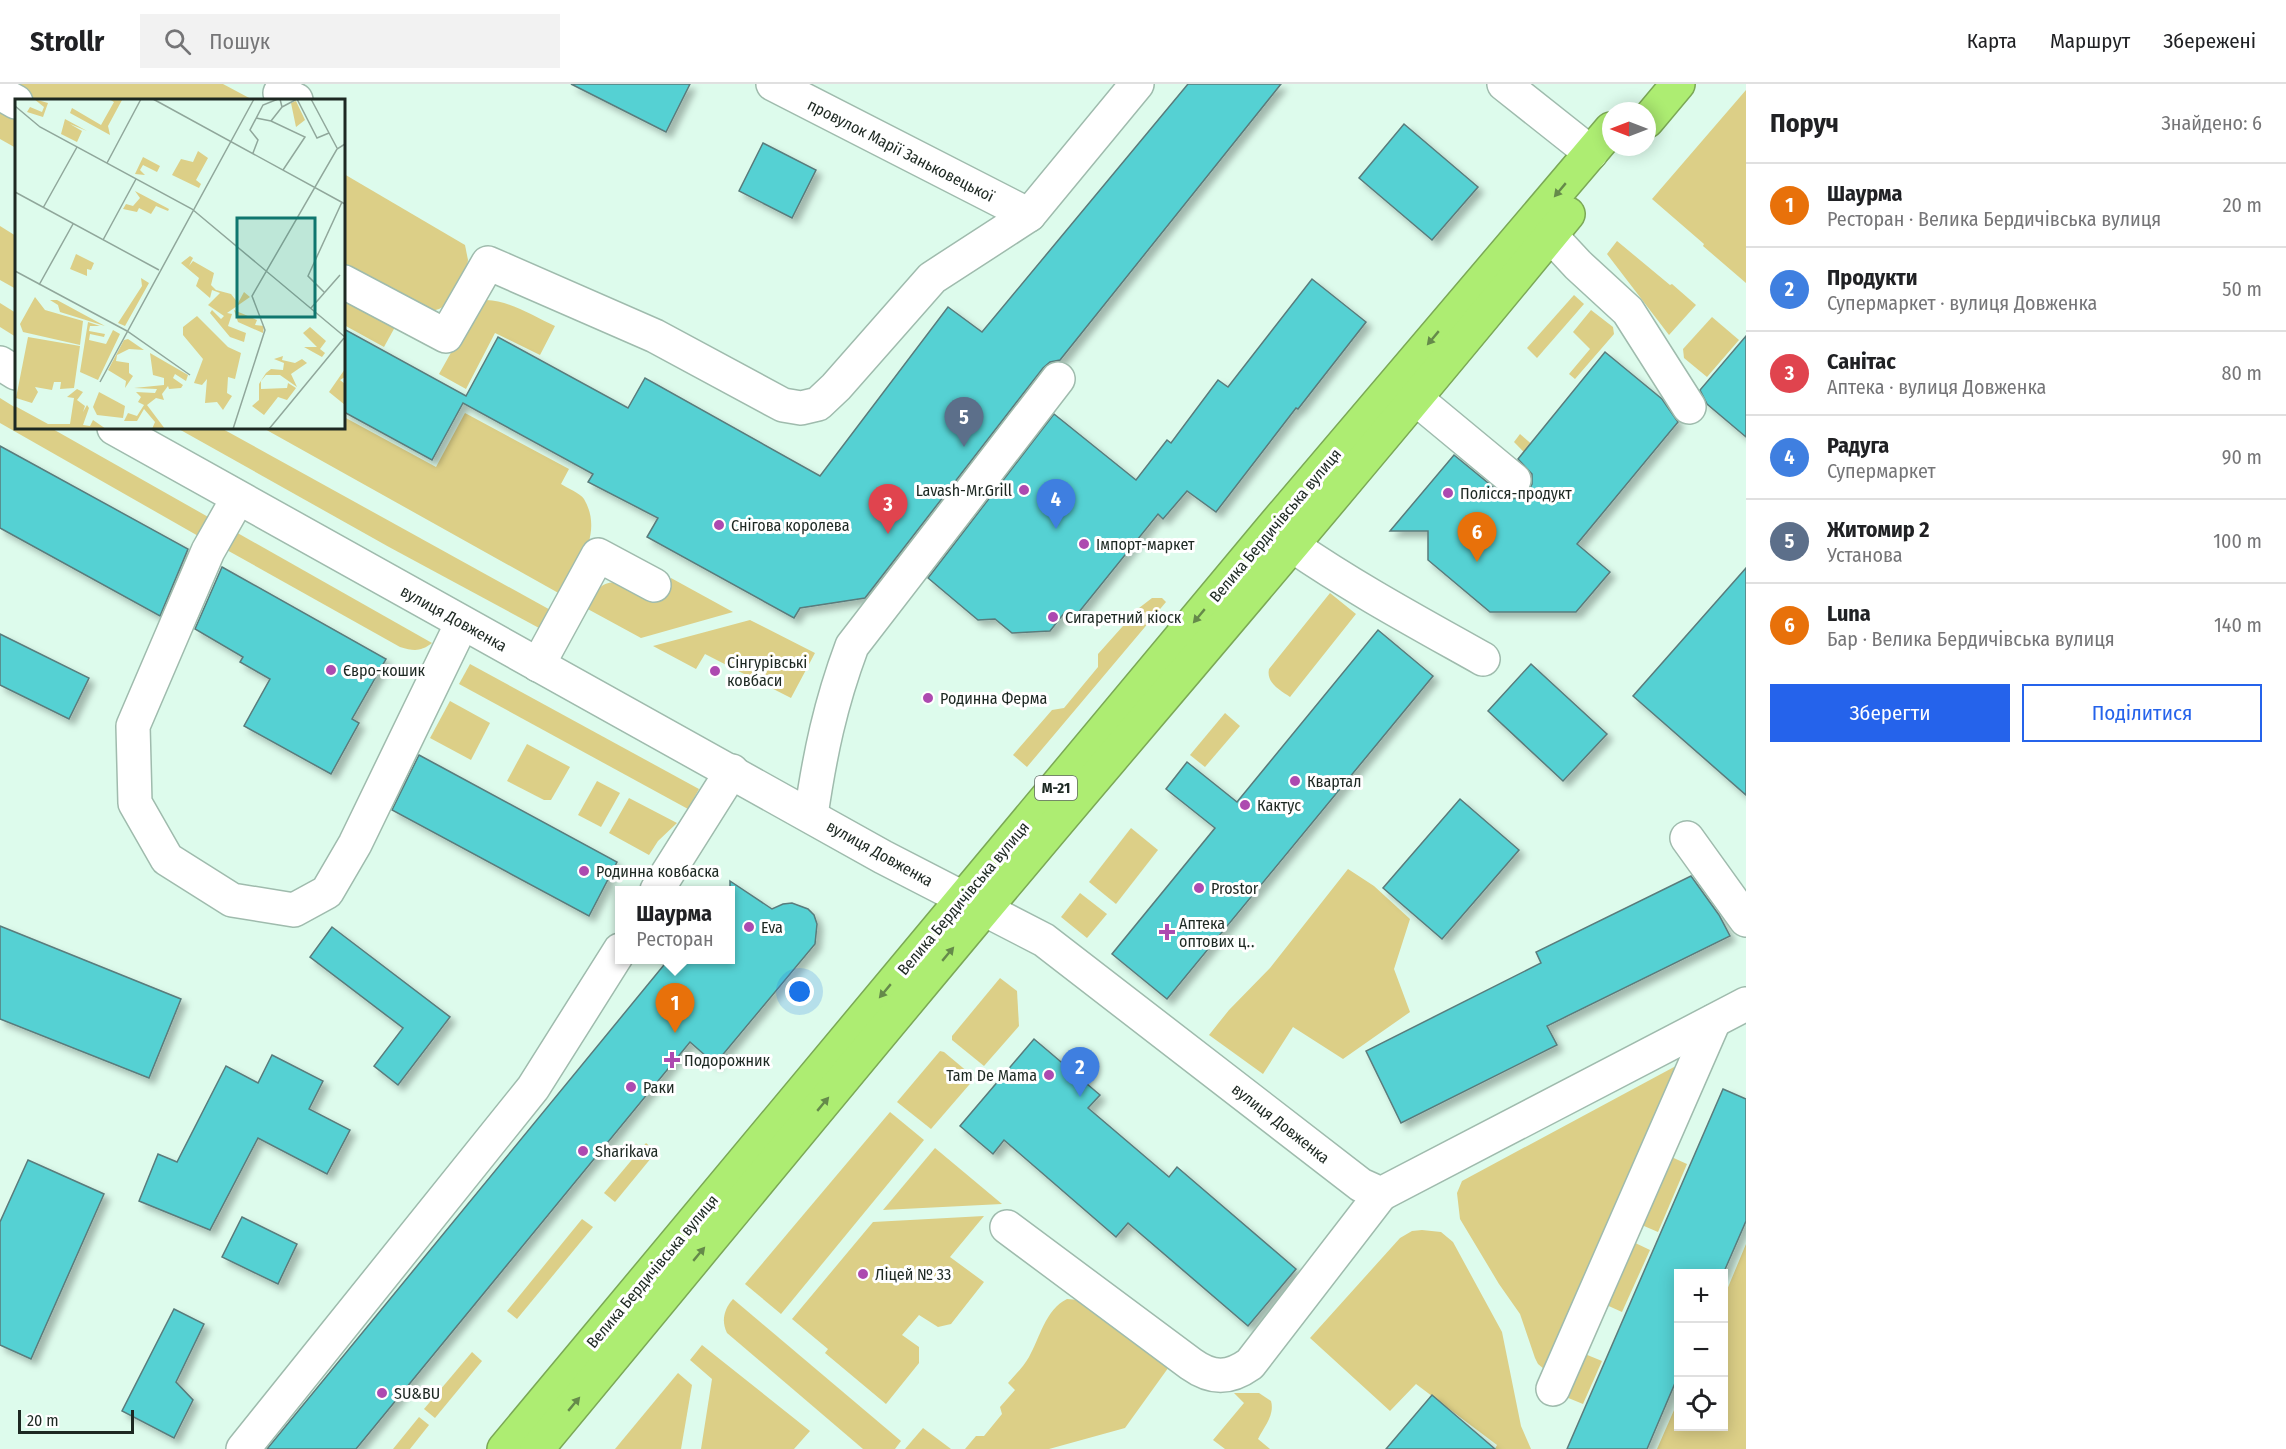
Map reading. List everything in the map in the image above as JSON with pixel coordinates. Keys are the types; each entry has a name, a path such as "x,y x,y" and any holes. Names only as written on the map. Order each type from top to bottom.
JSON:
{"highway":[{"path":"1634,102 1649,84"},
{"path":"1656,110 1678,84"},
{"name":"Велика Бердичівська вулиця","path":"537,1449 1271,529 1601,141"},
{"name":"Велика Бердичівська вулиця","path":"504,1449 974,903 1106,764 1293,546 1617,156"}],"street":[{"name":"провулок Марії Заньковецької","path":"773,84 1029,215"},
{"path":"345,283 446,336 488,263 655,336 783,405 801,408 818,404 836,387 932,278 1029,215 1137,84"},
{"path":"1504,84 1601,141"},
{"path":"0,93 15,101"},
{"path":"1551,236 1578,265 1628,311 1689,407"},
{"path":"0,363 15,372"},
{"path":"811,815 821,748 836,688 852,646 1058,379"},
{"path":"1415,398 1514,480"},
{"name":"вулиця Довженка","path":"133,432 238,498 462,623 732,771 883,857 1044,940 1361,1185 1381,1194"},
{"path":"238,498 208,551 133,726 135,803 167,859 232,900 294,909 327,892 355,844 462,623"},
{"path":"1293,546 1346,581 1483,659"},
{"path":"538,664 598,555 654,585"},
{"path":"660,886 732,771"},
{"path":"1687,838 1746,920"},
{"path":"243,1449 533,1088 615,958"},
{"path":"1007,1227 1191,1364 1207,1374 1232,1375 1250,1364 1381,1194 1746,1004"},
{"path":"1553,1389 1714,1021"}],"shaded area":[{"path":"5,84 223,84 251,99 34,99"},
{"path":"1746,90 1746,283 1652,199"},
{"path":"0,110 15,118 15,147 0,139"},
{"path":"345,175 465,245 468,260 466,272 448,304 429,312 345,270"},
{"path":"0,226 15,235 15,288 0,280"},
{"path":"1617,241 1696,305 1669,335 1607,254"},
{"path":"1574,295 1584,304 1537,358 1527,348"},
{"path":"345,300 395,327 384,347 345,326"},
{"path":"486,300 513,306 555,326 540,355 495,333 466,389 439,374 476,308"},
{"path":"0,303 15,312 15,336 0,327"},
{"path":"1591,310 1613,327 1614,334 1575,379 1569,374 1590,349 1573,332"},
{"path":"1712,317 1739,340 1707,377 1684,358 1683,349"},
{"path":"0,398 15,407 15,429 53,429 210,518 200,537 0,423"},
{"path":"465,413 569,469 561,484 584,499 591,524 586,549 562,595 265,429 345,429 345,418 436,467"},
{"path":"179,429 223,429 554,612 539,628"},
{"path":"1520,434 1571,478 1562,491 1514,442"},
{"path":"234,531 432,643 417,650 400,647 225,549"},
{"path":"671,578 733,612 641,638 584,607 601,587 608,583 625,585 656,602"},
{"path":"1330,593 1356,614 1290,697 1272,682 1269,669"},
{"path":"1152,598 1162,598 1166,602 1027,767 1013,755 1052,710 1064,708 1098,667 1098,654 1139,608"},
{"path":"750,620 815,653 791,698 705,654 696,669 653,646"},
{"path":"470,664 699,789 688,809 459,684"},
{"path":"450,701 490,723 471,760 430,738"},
{"path":"1225,713 1240,726 1205,767 1190,755"},
{"path":"527,744 570,767 551,800 544,800 507,781"},
{"path":"597,781 620,793 601,827 578,815"},
{"path":"629,798 677,823 658,841 649,855 609,833"},
{"path":"1131,828 1158,850 1116,904 1089,882"},
{"path":"1348,869 1374,886 1410,919 1394,969 1410,1012 1343,1059 1293,1027 1263,1074 1209,1035 1229,1010 1270,968"},
{"path":"1080,893 1107,914 1087,938 1061,917"},
{"path":"1000,978 1017,991 1019,1026 984,1066 952,1040 952,1036"},
{"path":"940,1051 975,1078 931,1129 897,1102"},
{"path":"1674,1067 1679,1069 1544,1369 1535,1358 1520,1314 1460,1219 1457,1193 1462,1181"},
{"path":"890,1112 924,1140 781,1314 745,1284"},
{"path":"646,1143 656,1152 615,1202 604,1193"},
{"path":"935,1148 1002,1204 883,1210"},
{"path":"1667,1155 1687,1164 1658,1232 1637,1223"},
{"path":"984,1216 950,1257 984,1282 951,1324 938,1327 919,1315 902,1335 919,1347 919,1363 886,1404 825,1353 828,1349 792,1319 873,1222"},
{"path":"582,1219 593,1227 517,1319 507,1311"},
{"path":"1412,1231 1441,1232 1453,1242 1502,1332 1521,1426 1531,1449 1495,1449 1497,1445 1416,1384 1390,1411 1310,1338 1400,1238"},
{"path":"1629,1240 1650,1250 1622,1312 1602,1303"},
{"path":"1746,1244 1746,1449 1657,1449 1674,1410 1674,1431 1728,1431 1728,1287"},
{"path":"733,1299 901,1441 895,1449 863,1449 727,1333 724,1315"},
{"path":"1067,1299 1094,1306 1108,1314 1171,1364 1125,1428 1049,1449 965,1449 976,1436 984,1436 1002,1414 1000,1407 1015,1390 1008,1383 1027,1360 1048,1317"},
{"path":"702,1345 810,1431 794,1449 701,1449 712,1379 690,1360"},
{"path":"472,1352 482,1361 435,1418 424,1409"},
{"path":"1580,1352 1602,1361 1583,1404 1561,1395"},
{"path":"678,1373 692,1385 681,1449 615,1449"},
{"path":"1234,1393 1259,1393 1271,1401 1272,1411 1258,1439 1270,1449 1225,1449 1213,1440 1244,1403"},
{"path":"419,1417 429,1425 410,1449 393,1449"},
{"path":"923,1428 951,1449 905,1449"}],"building":[{"path":"571,84 690,84 666,132"},
{"path":"1188,84 1281,84 1060,360 1050,362 1043,368 865,598 800,608 794,618 647,537 658,518 588,482 593,474 463,403 432,460 345,413 345,330 466,396 498,337 628,408 645,378 820,476 948,307 982,332"},
{"path":"1404,124 1478,187 1432,240 1359,178"},
{"path":"763,143 816,170 792,218 739,191"},
{"path":"1312,279 1366,322 1216,512 1187,491 1163,519 1158,514 1079,612 1065,612 1050,631 1012,633 995,619 978,620 928,578 1054,414 1136,480 1167,440 1171,443 1218,380 1228,387"},
{"path":"1746,336 1746,437 1707,404 1700,390"},
{"path":"1605,352 1662,399 1678,422 1577,544 1610,572 1576,612 1490,612 1428,560 1428,531 1390,531 1454,455 1511,499 1520,498 1528,492 1532,484 1532,474 1518,459"},
{"path":"0,446 188,549 160,616 0,528"},
{"path":"222,567 386,659 352,719 359,723 331,774 244,726 270,679 240,662 243,657 195,629"},
{"path":"1746,568 1746,795 1633,696"},
{"path":"1378,630 1433,676 1167,999 1112,954 1215,828 1166,789 1187,762 1237,802"},
{"path":"0,634 89,678 69,719 0,685"},
{"path":"1531,664 1607,734 1563,781 1488,711"},
{"path":"419,755 617,862 589,916 392,810"},
{"path":"1460,799 1519,850 1442,939 1383,888"},
{"path":"1691,876 1719,915 1730,936 1547,1026 1557,1045 1401,1123 1366,1051 1541,963 1536,952"},
{"path":"730,881 772,909 792,903 808,909 814,915 817,924 815,944 715,1064 690,1042 356,1449 267,1449 665,964 735,964 735,886 730,886"},
{"path":"0,926 181,999 149,1078 0,1019"},
{"path":"332,927 450,1017 398,1085 374,1066 403,1028 310,957"},
{"path":"1034,1039 1100,1095 1088,1108 1169,1177 1177,1167 1296,1269 1248,1326 1128,1223 1116,1237 1004,1140 993,1154 960,1126"},
{"path":"272,1055 323,1081 309,1109 350,1130 327,1174 258,1138 210,1230 139,1201 158,1154 177,1162 226,1066 258,1083"},
{"path":"1723,1089 1746,1099 1746,1221 1725,1269 1674,1269 1674,1385 1647,1449 1567,1449"},
{"path":"28,1160 104,1194 31,1359 0,1345 0,1222"},
{"path":"242,1217 297,1244 278,1284 222,1257"},
{"path":"174,1309 204,1324 176,1382 193,1400 174,1438 122,1411"},
{"path":"1432,1395 1495,1449 1386,1449"}],"place":[{"name":"Житомир 2","path":"964,447"},
{"name":"Lavash-Mr.Grill","path":"1024,490"},
{"name":"Полісся-продукт","path":"1448,493"},
{"name":"Снігова королева","path":"719,525"},
{"name":"Радуга","path":"1056,529"},
{"name":"Санітас","path":"888,534"},
{"name":"Імпорт-маркет","path":"1084,544"},
{"name":"Luna","path":"1477,562"},
{"name":"Сигаретний кіоск","path":"1053,617"},
{"name":"Євро-кошик","path":"331,670"},
{"name":"Сінгурівські ковбаси","path":"715,671"},
{"name":"Родинна Ферма","path":"928,698"},
{"name":"Квартал","path":"1295,781"},
{"name":"Кактус","path":"1245,805"},
{"name":"Родинна ковбаска","path":"584,871"},
{"name":"Prostor","path":"1199,888"},
{"name":"Eva","path":"749,927"},
{"name":"Аптека оптових ц‥","path":"1167,932"},
{"name":"Шаурма","path":"675,1033"},
{"name":"Подорожник","path":"672,1060"},
{"name":"Tam De Mama","path":"1049,1075"},
{"name":"Раки","path":"631,1087"},
{"name":"Продукти","path":"1080,1097"},
{"name":"Sharikava","path":"583,1151"},
{"name":"Ліцей № 33","path":"863,1274"},
{"name":"SU&BU","path":"382,1393"}]}
